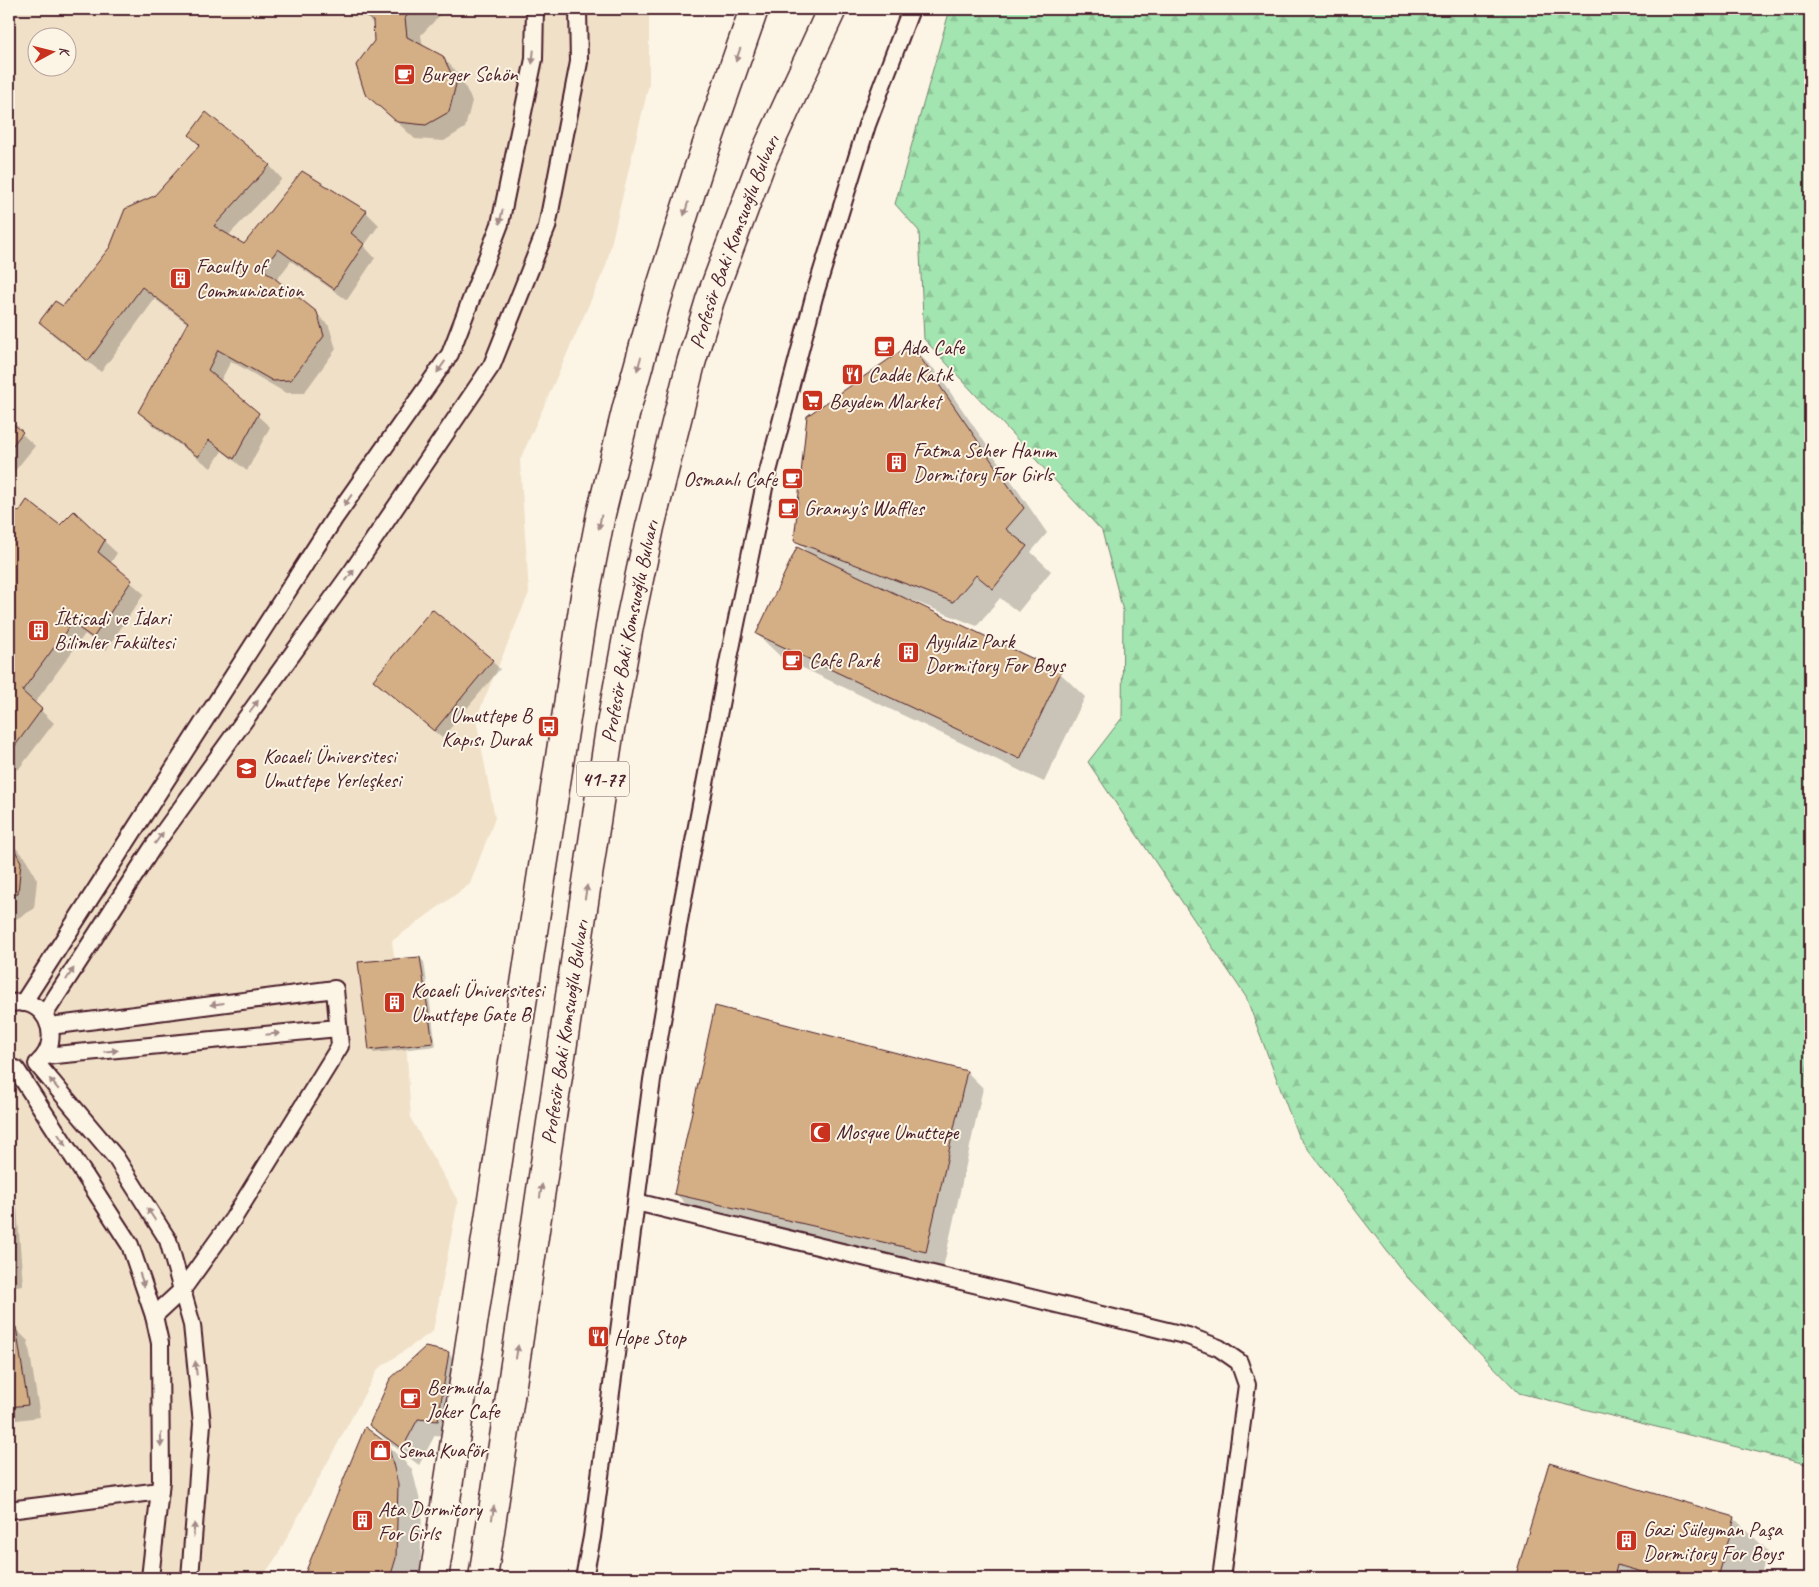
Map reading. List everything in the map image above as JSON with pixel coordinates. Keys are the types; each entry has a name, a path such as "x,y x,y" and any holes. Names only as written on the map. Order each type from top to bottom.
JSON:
{"highway":[{"name":"41-77","path":"434,1578 547,837 585,596 601,514 627,407 657,299 699,167 754,9"},
{"name":"Profesör Baki Komsuoğlu Bulvarı","path":"483,1578 609,735 629,626 650,528 691,363 710,300 763,158 832,9"}],"lane":[{"path":"41,1060 51,1041 47,1020 34,1007 16,1004 334,519 450,354 500,224 534,59 535,9"},
{"path":"47,1020 153,846 353,570 492,365 547,227 579,62 578,9"},
{"path":"584,1578 592,1537 652,1080 678,925 728,663 765,483 814,297 861,144 911,9"},
{"path":"47,1020 335,990 340,1046 233,1219 182,1290 154,1316"},
{"path":"150,1578 161,1481 160,1343 154,1316 130,1246 12,1069 27,1068 41,1060 95,1052 338,1028"},
{"path":"41,1060 116,1158 168,1240 192,1325 202,1424 190,1578"},
{"path":"636,1202 1188,1336 1219,1348 1239,1362 1247,1385 1221,1578"},
{"path":"9,1510 160,1491"}],"shaded area":[{"name":"Kocaeli Üniversitesi Umuttepe Yerleşkesi","path":"9,9 649,9 649,84 606,266 520,460 529,593 476,719 495,818 470,884 392,941 406,1039 411,1119 458,1201 433,1331 378,1369 277,1556 262,1578 9,1578"}],"green space":[{"path":"950,9 1810,9 1810,1465 1519,1393 1407,1277 1298,1136 1246,997 1088,762 1122,718 1123,611 1102,531 924,339 919,231 895,204"}],"building":[{"name":"Burger Schön","path":"357,9 414,9 405,18 407,37 443,56 456,84 449,112 426,125 397,122 365,94 356,65 374,41 373,21"},
{"name":"Faculty of Communication","path":"206,112 270,165 214,226 244,244 302,171 367,211 351,233 364,244 334,289 278,249 263,269 317,312 324,336 291,380 273,381 218,350 208,370 259,413 234,459 209,440 198,457 138,412 188,322 142,287 88,361 39,322 55,301 63,306 110,247 125,209 154,196 200,145 189,135"},
{"name":"Fatma Seher Hanım Dormitory For Girls","path":"911,344 1024,508 1006,529 1027,546 993,589 976,575 953,602 794,541 807,416"},
{"path":"9,420 23,432 9,450"},
{"name":"İktisadi ve İdari Bilimler Fakültesi","path":"27,500 60,525 74,511 105,540 98,552 132,580 93,638 72,623 22,691 42,709 9,754 9,506 19,512"},
{"name":"Ayyıldız Park Dormitory For Boys","path":"797,547 1061,672 1020,759 756,634"},
{"path":"432,609 493,660 434,731 373,680"},
{"path":"9,839 21,862 18,893 9,898"},
{"name":"Kocaeli Üniversitesi Umuttepe Gate B","path":"420,957 433,1043 369,1050 358,962"},
{"name":"Mosque Umuttepe","path":"715,1006 967,1071 926,1252 674,1194"},
{"path":"16,1327 28,1405 9,1407 9,1328"},
{"name":"Bermuda Joker Cafe","path":"425,1347 449,1352 438,1421 418,1419 402,1449 369,1425 390,1379"},
{"name":"Ata Dormitory For Girls","path":"365,1427 388,1444 398,1484 396,1558 390,1578 303,1578"},
{"name":"Gazi Süleyman Paşa Dormitory For Boys","path":"1549,1463 1735,1517 1718,1578 1663,1578 1617,1565 1614,1578 1515,1578"}],"place":[{"name":"Burger Schön","path":"405,74"},
{"name":"Faculty of Communication","path":"180,278"},
{"name":"Ada Cafe","path":"884,347"},
{"name":"Cadde Katık","path":"852,374"},
{"name":"Baydem Market","path":"813,401"},
{"name":"Fatma Seher Hanım Dormitory For Girls","path":"897,462"},
{"name":"Osmanlı Cafe","path":"793,479"},
{"name":"Granny's Waffles","path":"788,508"},
{"name":"İktisadi ve İdari Bilimler Fakültesi","path":"38,630"},
{"name":"Ayyıldız Park Dormitory For Boys","path":"909,653"},
{"name":"Cafe Park","path":"793,660"},
{"name":"Umuttepe B Kapısı Durak","path":"548,727"},
{"name":"Kocaeli Üniversitesi Umuttepe Yerleşkesi","path":"247,768"},
{"name":"Kocaeli Üniversitesi Umuttepe Gate B","path":"395,1002"},
{"name":"Mosque Umuttepe","path":"820,1132"},
{"name":"Hope Stop","path":"598,1337"},
{"name":"Bermuda Joker Cafe","path":"411,1399"},
{"name":"Sema Kuaför","path":"381,1450"},
{"name":"Ata Dormitory For Girls","path":"362,1521"},
{"name":"Gazi Süleyman Paşa Dormitory For Boys","path":"1627,1541"}]}
